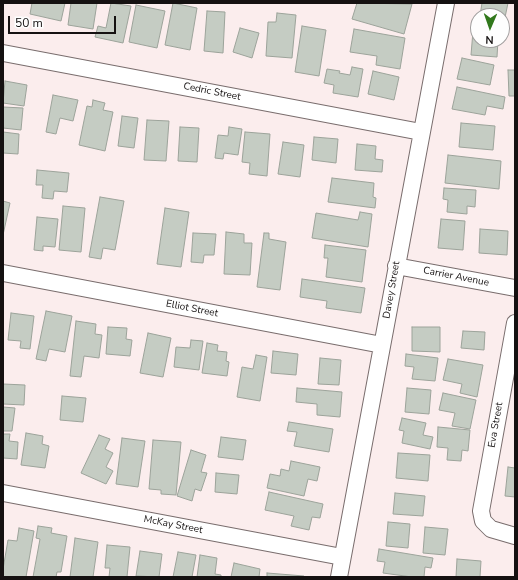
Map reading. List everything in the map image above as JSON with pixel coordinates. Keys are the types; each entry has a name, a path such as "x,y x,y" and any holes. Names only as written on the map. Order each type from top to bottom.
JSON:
{"street":[{"name":"Davey Street","path":"339,577 446,3"},
{"name":"Cedric Street","path":"3,53 421,132"},
{"name":"Carrier Avenue","path":"396,266 515,288"},
{"name":"Elliot Street","path":"3,273 382,345"},
{"name":"Eva Street","path":"515,322 482,504 482,516 486,526 499,533 515,536"},
{"name":"McKay Street","path":"3,493 342,557"}],"building":[{"path":"32,3 65,3 61,21 30,14"},
{"path":"71,3 97,3 93,29 68,25"},
{"path":"111,3 131,6 123,43 95,37 98,26 106,28"},
{"path":"173,3 197,8 190,50 165,45"},
{"path":"357,3 412,4 404,34 352,19"},
{"path":"482,3 508,3 507,8 481,8"},
{"path":"136,5 165,11 157,48 129,42"},
{"path":"207,11 225,12 223,53 204,51"},
{"path":"277,13 296,15 292,58 266,56 268,22 276,22"},
{"path":"302,26 326,30 319,76 295,72"},
{"path":"240,28 259,33 252,58 233,52"},
{"path":"354,29 405,38 400,69 376,65 377,56 350,52"},
{"path":"472,48 498,48 497,57 471,55"},
{"path":"462,58 494,65 490,85 457,79"},
{"path":"352,67 363,69 358,97 333,93 334,85 324,83 327,69 340,71 339,73 350,75"},
{"path":"508,70 515,70 515,96 509,96"},
{"path":"373,71 399,77 394,100 368,94"},
{"path":"5,81 27,85 24,106 3,103"},
{"path":"457,87 505,97 503,109 487,106 485,115 452,109"},
{"path":"53,95 78,100 73,121 60,118 56,134 46,132"},
{"path":"93,100 105,103 103,110 113,112 105,151 79,145 87,106 92,107"},
{"path":"3,107 23,108 21,130 3,128"},
{"path":"122,116 138,118 134,148 118,146"},
{"path":"147,120 169,121 166,161 144,160"},
{"path":"461,123 495,126 493,150 459,147"},
{"path":"180,127 199,128 197,162 178,161"},
{"path":"229,127 242,129 238,155 224,153 223,159 215,158 218,135 228,136"},
{"path":"3,132 19,134 18,154 3,153"},
{"path":"245,132 270,134 267,176 249,174 250,163 242,162"},
{"path":"314,137 338,139 336,163 312,160"},
{"path":"283,142 304,145 300,177 278,174"},
{"path":"357,144 376,146 375,159 383,160 382,172 355,170"},
{"path":"448,155 501,161 499,189 445,183"},
{"path":"37,170 69,173 67,192 54,191 53,199 42,198 43,185 36,185"},
{"path":"332,178 374,183 373,197 376,198 375,208 328,202"},
{"path":"444,188 476,190 475,207 467,206 467,214 447,212 448,200 443,199"},
{"path":"100,197 124,201 115,250 103,248 101,259 89,257"},
{"path":"3,201 10,203 3,235"},
{"path":"63,206 85,208 81,252 59,250"},
{"path":"165,208 189,212 181,267 157,264"},
{"path":"360,212 372,214 368,247 312,238 316,213 358,220"},
{"path":"37,217 58,219 55,247 43,246 43,251 34,250"},
{"path":"441,219 465,221 463,250 438,248"},
{"path":"480,229 508,231 507,255 479,253"},
{"path":"226,232 244,234 244,243 252,243 250,275 224,274"},
{"path":"193,233 216,234 214,255 204,255 203,263 191,262"},
{"path":"264,233 269,233 269,239 286,242 280,290 257,287"},
{"path":"325,245 366,250 362,282 326,277 328,258 324,258"},
{"path":"302,279 365,288 361,313 326,308 327,301 300,297"},
{"path":"46,311 72,316 65,352 49,349 46,361 36,359"},
{"path":"11,313 34,316 30,349 20,348 21,341 8,340"},
{"path":"76,321 96,324 95,334 102,335 99,358 84,356 81,377 70,376"},
{"path":"108,327 127,328 126,339 132,340 130,356 106,354"},
{"path":"412,327 440,327 440,352 412,351"},
{"path":"463,331 485,332 484,350 461,348"},
{"path":"148,333 171,338 163,377 140,373"},
{"path":"191,340 203,341 199,370 174,367 176,347 190,348"},
{"path":"207,343 218,345 217,351 227,352 226,361 229,362 227,376 202,373"},
{"path":"273,351 298,354 296,375 271,373"},
{"path":"406,354 438,358 435,381 412,379 414,367 405,366"},
{"path":"256,355 267,357 260,401 237,397 242,367 253,369"},
{"path":"320,358 341,360 339,385 318,384"},
{"path":"448,359 483,365 477,397 460,393 462,384 443,380"},
{"path":"3,384 25,385 24,405 3,404"},
{"path":"297,388 342,392 340,417 317,415 317,404 296,402"},
{"path":"407,388 431,390 429,414 405,412"},
{"path":"443,393 476,400 470,429 452,426 455,413 439,410"},
{"path":"62,396 86,398 83,422 60,420"},
{"path":"3,407 15,408 12,431 3,431"},
{"path":"402,418 426,423 423,435 433,437 430,449 402,443 404,431 399,430"},
{"path":"289,422 333,429 329,452 294,446 297,432 287,431"},
{"path":"438,427 470,430 468,451 462,450 461,461 447,460 448,448 437,447"},
{"path":"26,433 43,436 42,444 49,446 45,468 21,465"},
{"path":"3,434 10,434 9,441 18,442 17,459 3,458"},
{"path":"99,435 110,439 105,449 113,453 106,467 113,471 106,484 81,473"},
{"path":"221,437 246,440 243,460 218,457"},
{"path":"122,438 145,441 138,487 116,484"},
{"path":"153,440 181,442 176,495 161,494 161,490 149,489"},
{"path":"191,450 206,455 201,472 207,473 201,491 195,489 192,501 177,496"},
{"path":"398,453 430,455 428,481 396,478"},
{"path":"291,461 320,467 317,481 308,479 304,496 267,488 270,474 280,476 281,469 289,471"},
{"path":"508,467 515,468 515,497 505,496"},
{"path":"216,473 239,475 237,494 215,492"},
{"path":"269,492 323,504 320,518 312,517 309,530 291,526 294,516 265,510"},
{"path":"395,493 425,496 423,516 393,514"},
{"path":"388,522 410,524 408,548 386,546"},
{"path":"38,526 52,528 51,533 67,536 61,572 57,572 56,577 33,577 40,539 36,538"},
{"path":"425,527 448,529 445,555 423,553"},
{"path":"19,528 34,531 26,577 3,577 8,540 17,541"},
{"path":"75,538 98,542 93,577 70,577"},
{"path":"107,545 130,547 127,577 109,577 110,568 105,568"},
{"path":"379,549 433,558 431,568 425,567 424,577 383,573 385,562 377,561"},
{"path":"140,551 162,554 159,577 136,576"},
{"path":"178,552 196,555 192,577 173,577"},
{"path":"200,555 217,558 215,574 221,575 221,577 197,577"},
{"path":"457,559 481,561 480,577 456,577"},
{"path":"234,563 260,569 259,577 231,577"},
{"path":"267,573 304,576 304,577 267,577"}]}
